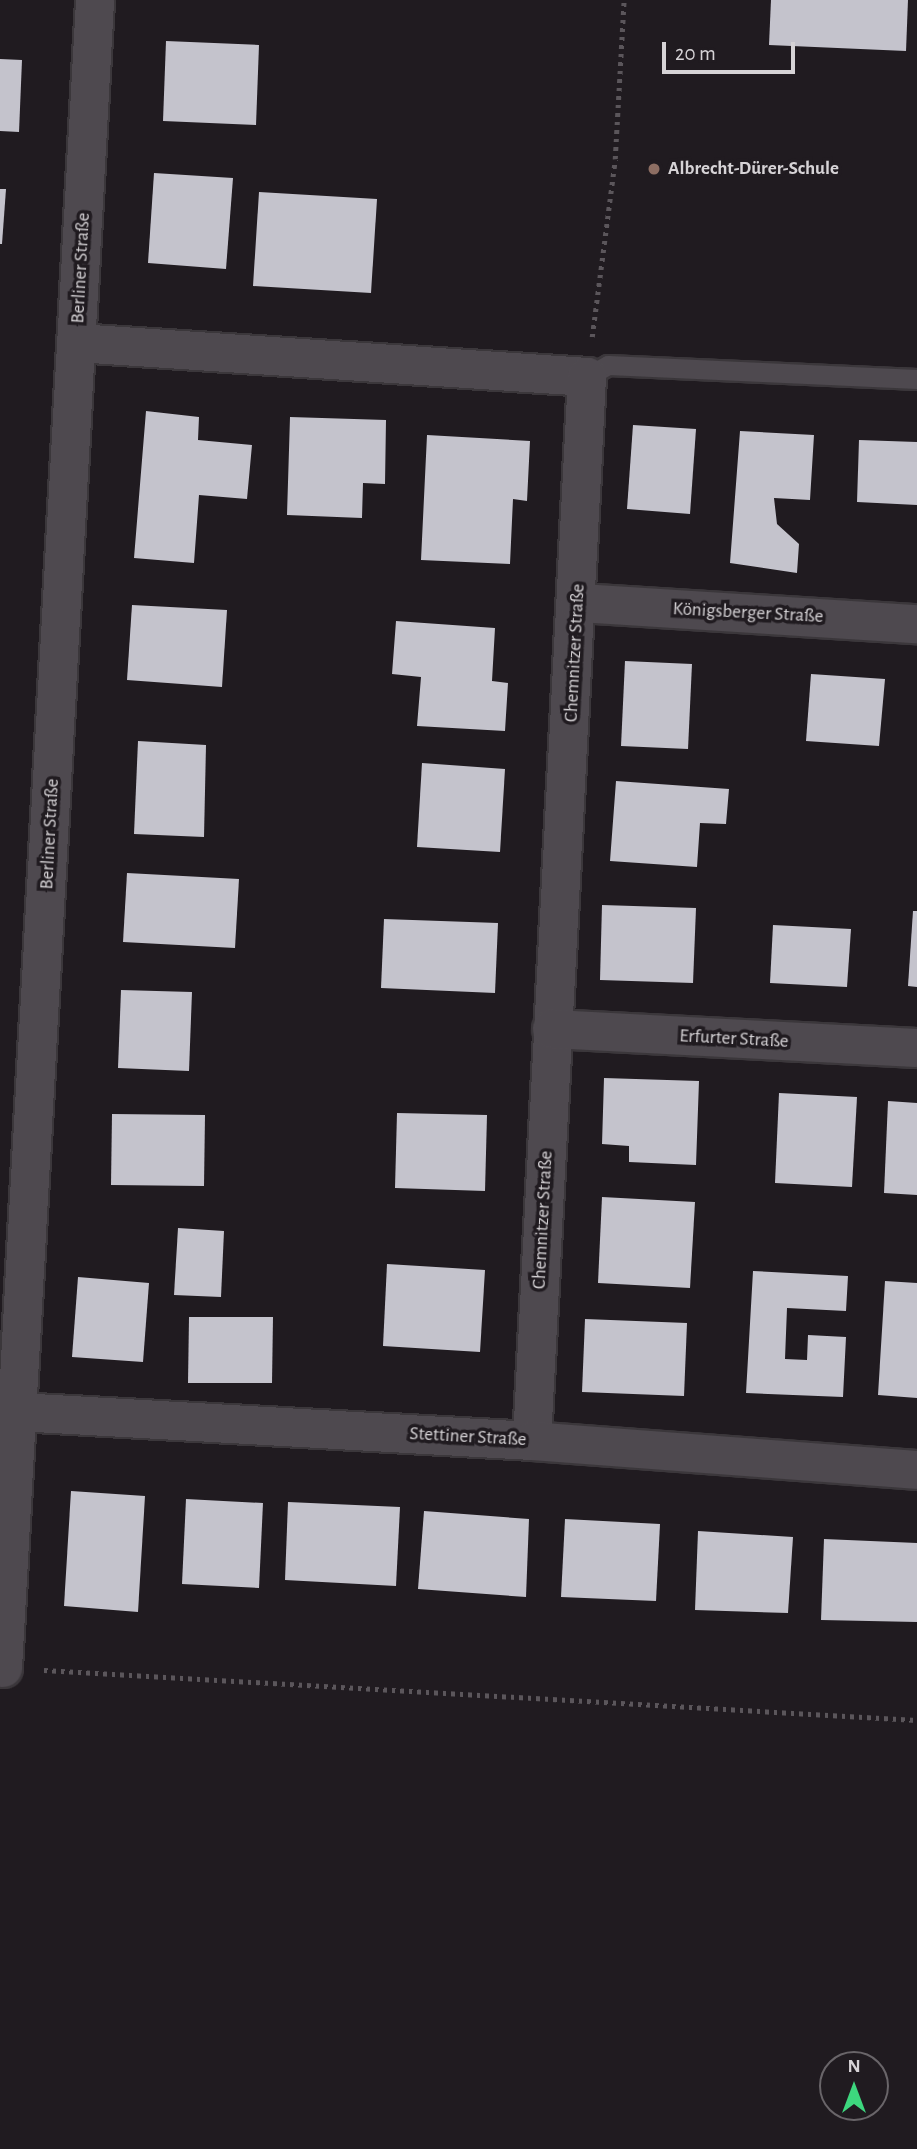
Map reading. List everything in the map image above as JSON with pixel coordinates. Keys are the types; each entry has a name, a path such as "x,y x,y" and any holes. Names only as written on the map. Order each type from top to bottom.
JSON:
{"street":[{"name":"Berliner Straße","path":"3,1668 18,1412 10,1363 77,343 95,0"},
{"path":"77,343 587,377"},
{"name":"Chemnitzer Straße","path":"532,1441 552,1029 579,603 587,377"},
{"name":"Königsberger Straße","path":"579,603 917,624"},
{"name":"Erfurter Straße","path":"552,1029 917,1048"},
{"name":"Stettiner Straße","path":"18,1412 532,1441 917,1469"}],"lane":[{"path":"587,377 608,365 917,379"}],"path":[{"path":"587,377 614,159 624,0"},
{"path":"3,1668 917,1720"}],"building":[{"path":"771,0 908,0 906,51 769,45"},
{"path":"166,41 259,45 256,125 163,121"},
{"path":"0,59 22,60 19,132 0,131"},
{"path":"154,173 233,178 226,269 148,263"},
{"path":"0,189 6,189 2,244 0,244"},
{"path":"259,192 377,199 371,293 253,286"},
{"path":"146,411 199,417 198,440 252,445 247,499 199,495 194,563 134,558"},
{"path":"290,417 386,420 385,484 363,483 362,518 287,515"},
{"path":"633,425 696,429 690,514 627,509"},
{"path":"740,431 814,435 810,500 774,498 777,524 799,544 797,573 730,563"},
{"path":"427,435 530,441 527,501 513,499 510,564 421,560"},
{"path":"859,440 917,442 917,505 857,502"},
{"path":"132,605 227,610 222,687 127,680"},
{"path":"396,621 495,628 492,681 508,683 505,731 417,726 421,677 392,674"},
{"path":"625,661 692,664 688,749 621,746"},
{"path":"811,674 885,679 879,746 806,741"},
{"path":"138,741 206,745 204,837 134,834"},
{"path":"422,763 505,769 500,852 417,847"},
{"path":"616,781 729,789 726,824 700,823 697,867 610,861"},
{"path":"127,873 239,879 235,948 123,942"},
{"path":"602,905 696,908 693,983 600,980"},
{"path":"913,911 917,911 917,987 908,986"},
{"path":"384,919 498,923 495,993 381,988"},
{"path":"773,925 851,929 847,987 770,983"},
{"path":"121,990 192,992 189,1071 118,1068"},
{"path":"604,1078 699,1081 696,1165 629,1162 629,1146 602,1144"},
{"path":"779,1093 857,1097 852,1187 775,1183"},
{"path":"888,1101 917,1103 917,1195 884,1193"},
{"path":"397,1113 487,1115 485,1191 395,1188"},
{"path":"112,1114 205,1115 204,1186 111,1185"},
{"path":"602,1197 695,1202 690,1288 598,1283"},
{"path":"178,1228 224,1231 221,1297 174,1295"},
{"path":"387,1264 485,1270 480,1352 383,1346"},
{"path":"753,1271 848,1276 846,1311 787,1308 785,1359 807,1360 808,1335 846,1337 843,1397 746,1393"},
{"path":"78,1277 149,1283 143,1362 72,1357"},
{"path":"885,1281 917,1283 917,1398 878,1395"},
{"path":"189,1317 273,1317 272,1383 188,1383"},
{"path":"585,1319 687,1323 684,1396 582,1392"},
{"path":"71,1491 145,1496 138,1612 64,1606"},
{"path":"186,1499 263,1503 259,1588 182,1584"},
{"path":"288,1502 400,1507 396,1586 285,1580"},
{"path":"424,1511 529,1519 526,1597 418,1589"},
{"path":"565,1519 660,1524 656,1601 561,1597"},
{"path":"698,1531 793,1537 788,1613 695,1610"},
{"path":"824,1539 917,1543 917,1622 821,1620"}],"place":[{"name":"Albrecht-Dürer-Schule","path":"654,169"}]}
